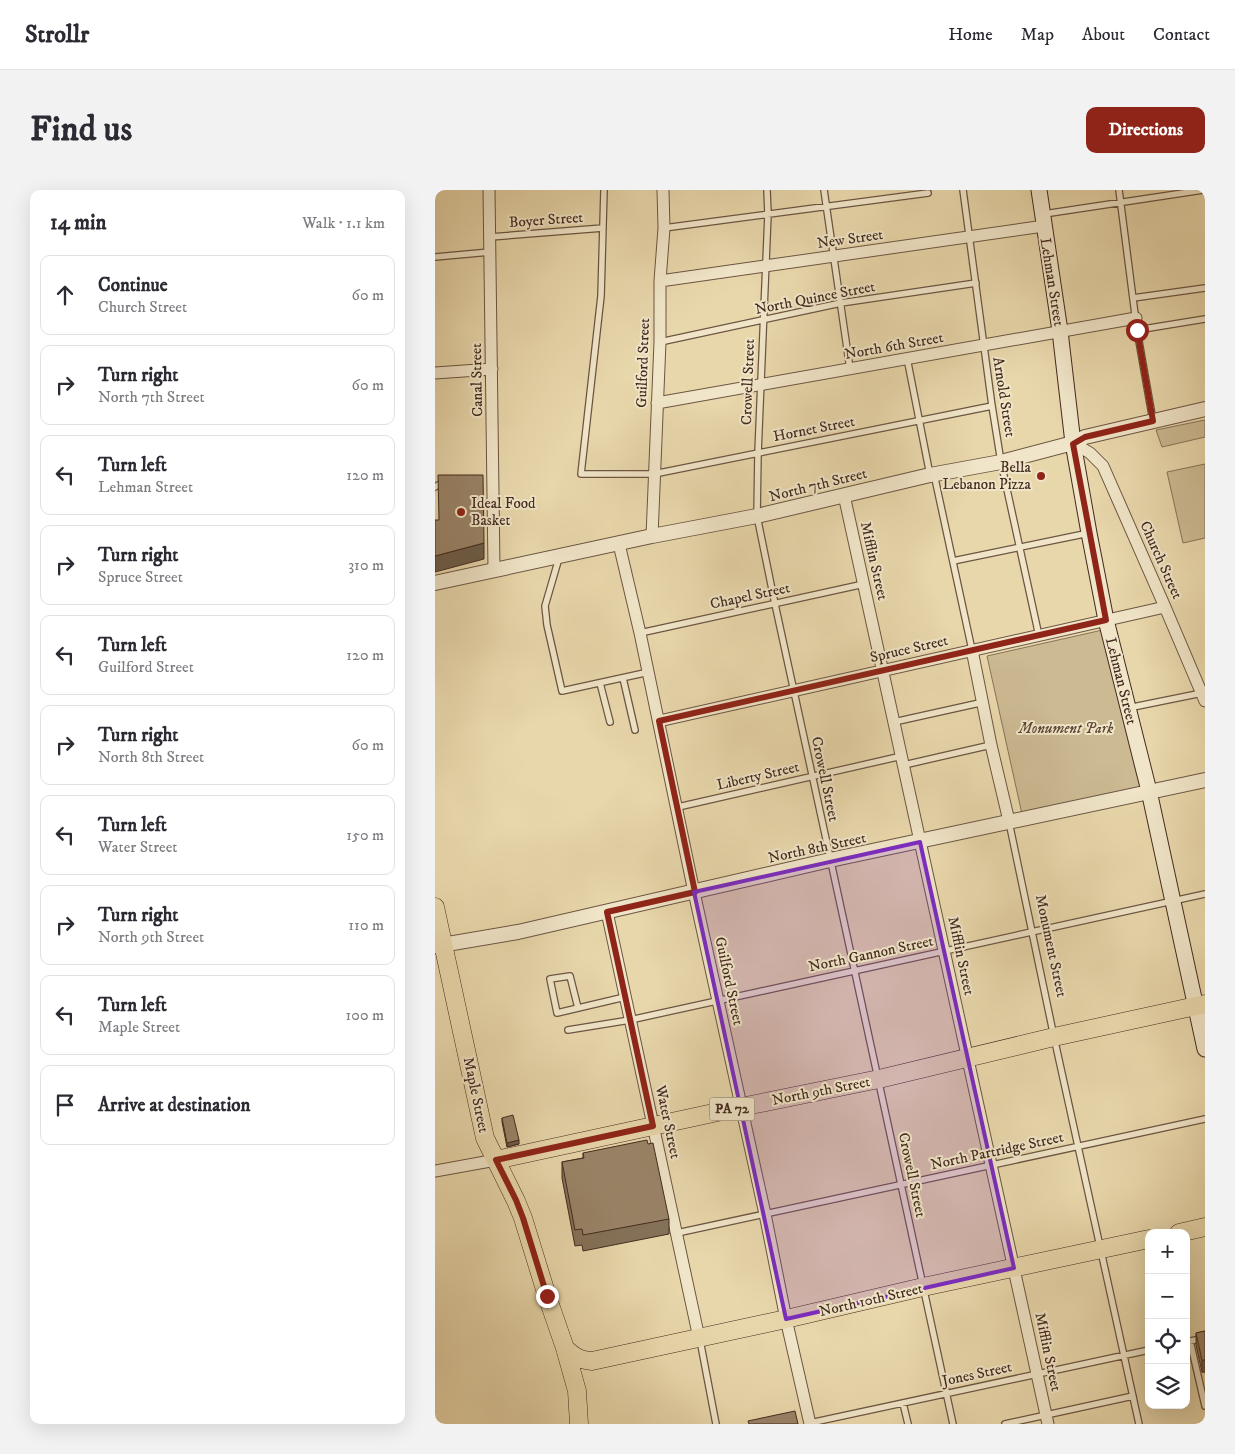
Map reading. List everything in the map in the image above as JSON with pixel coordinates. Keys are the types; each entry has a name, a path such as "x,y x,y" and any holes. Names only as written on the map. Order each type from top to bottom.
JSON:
{"main road":[{"name":"Lehman Street","path":"1039,190 1060,331 1073,444 1089,533 1106,620 1149,791 1173,901 1200,1005 1205,1049"},
{"name":"Maple Street","path":"435,907 439,946 485,1138 523,1218 577,1391 579,1424"},
{"name":"North 9th Street","path":"496,1160 879,1079 1054,1037 1200,1005"},
{"path":"1190,1230 1205,1227"},
{"name":"North 10th Street","path":"593,1361 923,1287 1145,1240"},
{"path":"565,1348 581,1360 593,1361"},
{"name":"Maple Street","path":"577,1391 584,1368 593,1361"}],"street":[{"name":"Canal Street","path":"489,190 492,369 489,486 494,570"},
{"name":"Guilford Street","path":"652,536 660,342 660,281 664,228 663,190"},
{"name":"New Street","path":"660,281 969,237 1043,220"},
{"name":"North 6th Street","path":"657,403 1136,318"},
{"path":"435,373 492,369"},
{"name":"North 7th Street","path":"435,583 652,536 757,516 932,474 1001,462 1073,444 1085,437 1205,409"},
{"name":"Church Street","path":"1073,444 1090,453 1103,466 1203,697"},
{"name":"Mifflin Street","path":"844,495 1047,1420"},
{"name":"Guilford Street","path":"619,544 641,633 786,1319 810,1423"},
{"name":"Spruce Street","path":"659,721 1165,607"},
{"name":"Monument Street","path":"972,650 984,702 991,745 1009,821"},
{"name":"North 8th Street","path":"439,946 518,932 830,860 1205,780"},
{"name":"Water Street","path":"607,912 699,1338"},
{"name":"North 9th Street","path":"435,1171 496,1160"}],"lane":[{"path":"603,228 605,190"},
{"name":"Crowell Street","path":"767,190 768,214 757,516 793,690 953,1424"},
{"path":"824,190 850,368"},
{"name":"Arnold Street","path":"963,190 983,345 1001,462 1039,636"},
{"path":"1119,190 1137,330 1153,421"},
{"name":"New Street","path":"1043,220 1121,203 1203,190"},
{"path":"664,228 928,193"},
{"name":"Boyer Street","path":"490,236 603,228"},
{"name":"Hornet Street","path":"603,228 601,296 581,474 654,474 992,406"},
{"path":"435,257 490,252"},
{"name":"North Quince Street","path":"660,342 841,303 976,283"},
{"path":"1133,298 1205,288"},
{"path":"1137,330 1205,319"},
{"name":"Monument Street","path":"907,358 919,421 953,561 972,650"},
{"path":"435,487 438,485 457,485"},
{"path":"953,561 1089,533"},
{"path":"559,557 545,606 547,625 562,691 649,672"},
{"name":"Chapel Street","path":"641,633 864,584"},
{"path":"623,678 635,730"},
{"path":"600,683 610,722"},
{"path":"1127,708 1203,697"},
{"path":"894,722 984,702"},
{"name":"Liberty Street","path":"678,807 812,777 991,745"},
{"name":"Monument Street","path":"1009,821 1054,1037 1139,1424"},
{"name":"North Gannon Street","path":"568,1030 630,1020 1205,894"},
{"path":"578,1008 570,976 550,979 557,1013 625,997"},
{"name":"North Partridge Street","path":"677,1233 1205,1119"},
{"path":"699,1338 716,1424"},
{"path":"1190,1342 1205,1338"},
{"path":"1190,1350 1205,1406"},
{"name":"Jones Street","path":"810,1423 1145,1351"},
{"path":"1005,1424 1047,1420 1133,1396"},
{"path":"903,1403 908,1424"}],"highlighted area":[{"path":"920,842 1014,1268 786,1319 694,892"}],"green space":[{"path":"1205,420 1205,437 1162,447 1156,430"},
{"path":"1205,464 1205,538 1183,543 1167,472"},
{"name":"Monument Park","path":"1107,629 1144,788 1022,814 987,656"}],"building":[{"name":"Ideal Food Basket","path":"438,475 483,475 484,543 435,556 435,520 439,520"},
{"path":"513,1115 519,1140 507,1143 502,1118"},
{"path":"647,1140 648,1144 653,1143 669,1219 583,1235 582,1229 575,1230 562,1162 584,1158 583,1153"},
{"path":"1205,1331 1205,1360 1202,1360 1196,1333"},
{"path":"795,1411 798,1424 749,1424 748,1421"}],"place":[{"name":"Bella Lebanon Pizza","path":"1041,476"},
{"name":"Ideal Food Basket","path":"461,512"}],"route":[{"path":"547,1296 523,1218 496,1160 653,1126 607,912 695,892 659,721 1106,620 1073,444 1085,437 1153,421 1137,330"}]}
